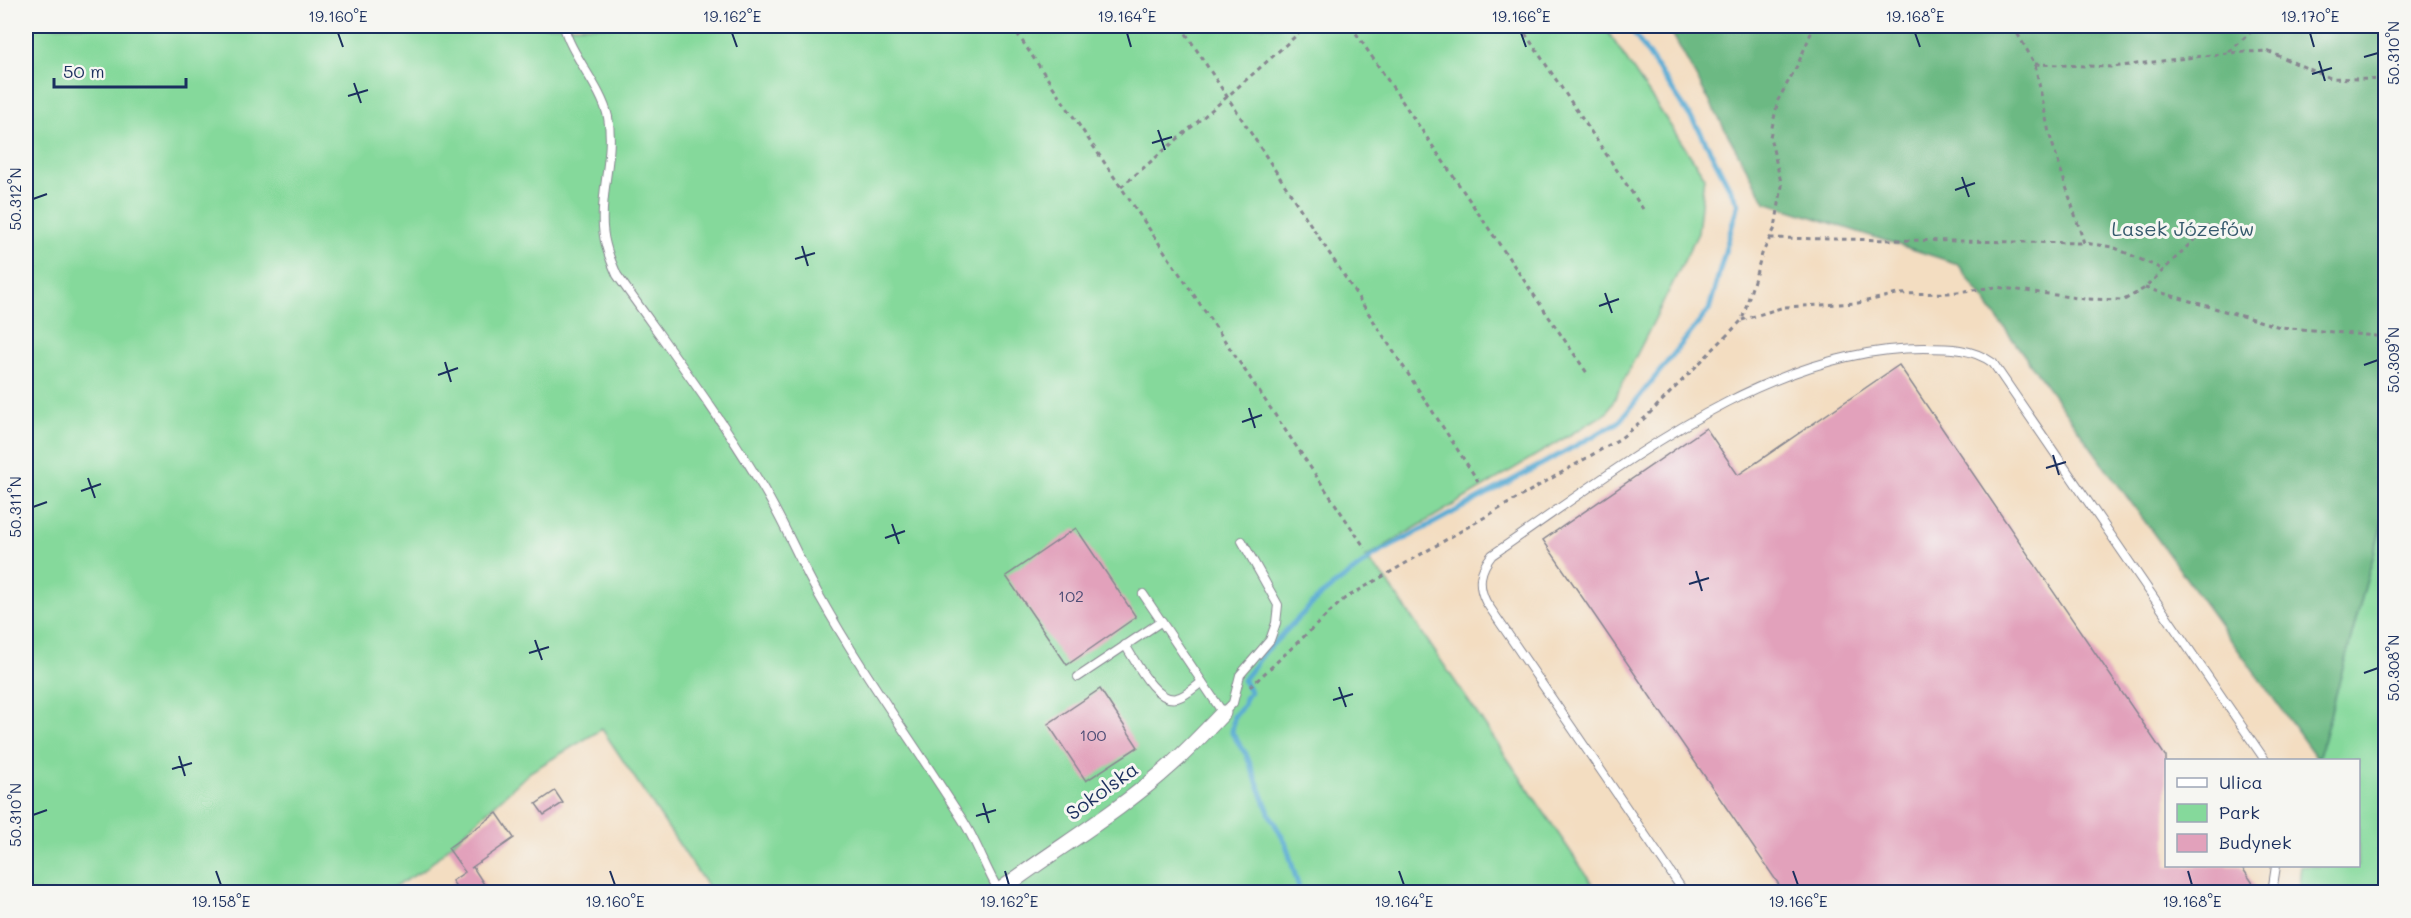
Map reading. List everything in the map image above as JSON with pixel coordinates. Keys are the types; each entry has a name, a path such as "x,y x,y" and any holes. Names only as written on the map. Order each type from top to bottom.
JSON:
{"street":[{"name":"Sokolska","path":"998,892 1035,864 1107,816 1170,767 1223,713"}],"lane":[{"path":"564,26 607,113 610,130 609,165 603,227 610,259 617,275 758,478 782,519 819,596 889,710 962,819 978,846 986,870 998,892"},
{"path":"1684,892 1486,602 1481,591 1483,566 1492,555 1704,414 1793,372 1842,359 1896,348 1940,348 1967,350 1982,354 1993,363 2264,759"},
{"path":"1143,594 1223,713 1233,703 1240,675 1269,640 1276,623 1278,605 1242,541"},
{"path":"1078,677 1162,621"},
{"path":"1125,645 1154,688 1168,698 1177,698 1202,682"},
{"path":"2272,892 2276,867"}],"path":[{"path":"1012,26 1365,548"},
{"path":"1181,26 1478,481"},
{"path":"1121,187 1307,26"},
{"path":"1351,26 1587,373"},
{"path":"1520,26 1645,212"},
{"path":"1237,691 1248,689 1344,599 1621,438 1646,417 1742,320 1762,255 1775,228 1782,186 1770,137 1778,100 1798,64 1814,26"},
{"path":"2013,26 2035,64 2049,134 2084,243"},
{"path":"2228,53 2257,26"},
{"path":"2035,64 2112,67 2228,53 2267,51 2330,78 2385,80"},
{"path":"1742,320 1784,307 1858,303 1898,294 1949,293 1996,287 2085,299 2124,300 2145,288 2209,225"},
{"path":"1770,238 2084,243 2113,246 2164,270"},
{"path":"2145,288 2280,327 2385,338"}],"green space":[{"path":"26,26 1604,26 1704,176 1698,233 1608,412 1365,558 1385,578 1598,892 711,892 602,729 530,772 424,870 385,892 26,892"},
{"name":"Lasek Józefów","path":"1668,26 2385,26 2385,513 2318,759 1958,264 1765,202"},
{"path":"2385,513 2385,892 2298,892 2301,867 2360,867 2360,759 2318,759"}],"building":[{"path":"1899,365 2166,757 2165,867 2242,867 2259,892 1784,892 1543,540 1706,428 1738,475"},
{"path":"1076,528 1136,617 1067,665 1006,576"},
{"path":"1100,689 1138,747 1086,781 1048,724"},
{"path":"555,791 563,803 544,815 536,804"},
{"path":"497,813 514,838 471,868 473,867 489,892 460,892 452,881 465,872 448,848"}],"waterway":[{"path":"1300,892 1286,844 1270,815 1246,754 1232,733 1234,716 1244,705 1245,698 1251,692 1243,680 1266,651 1320,596 1375,555 1619,422 1709,310 1738,204 1700,131 1629,26"}]}
